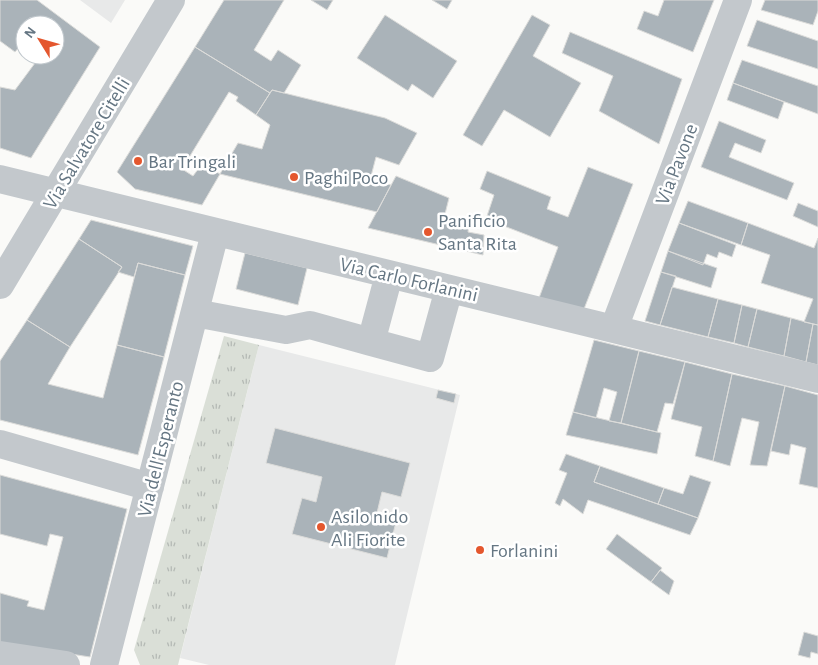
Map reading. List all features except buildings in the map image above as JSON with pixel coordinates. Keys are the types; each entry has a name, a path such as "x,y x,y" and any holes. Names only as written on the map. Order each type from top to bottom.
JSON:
{"street":[{"name":"Via Salvatore Citelli","path":"0,286 171,0"},
{"name":"Via Pavone","path":"614,328 738,0"},
{"name":"Via Carlo Forlanini","path":"0,179 215,233 614,328 818,380"},
{"name":"Via dell'Esperanto","path":"104,665 215,233"},
{"path":"371,342 389,274"},
{"path":"195,313 286,330 310,325 430,358 449,289"},
{"path":"0,444 150,487"},
{"path":"0,655 66,665"}],"shaded area":[{"path":"80,0 125,0 111,23"},
{"name":"Asilo nido Ali Fiorite","path":"259,345 460,395 395,665 209,665 180,658"}],"green space":[{"path":"224,336 259,345 178,665 140,665 134,650"}],"place":[{"name":"Bar Tringali","path":"138,161"},
{"name":"Paghi Poco","path":"294,177"},
{"name":"Panificio Santa Rita","path":"428,232"},
{"name":"Asilo nido Ali Fiorite","path":"321,527"},
{"name":"Forlanini","path":"480,550"}]}
